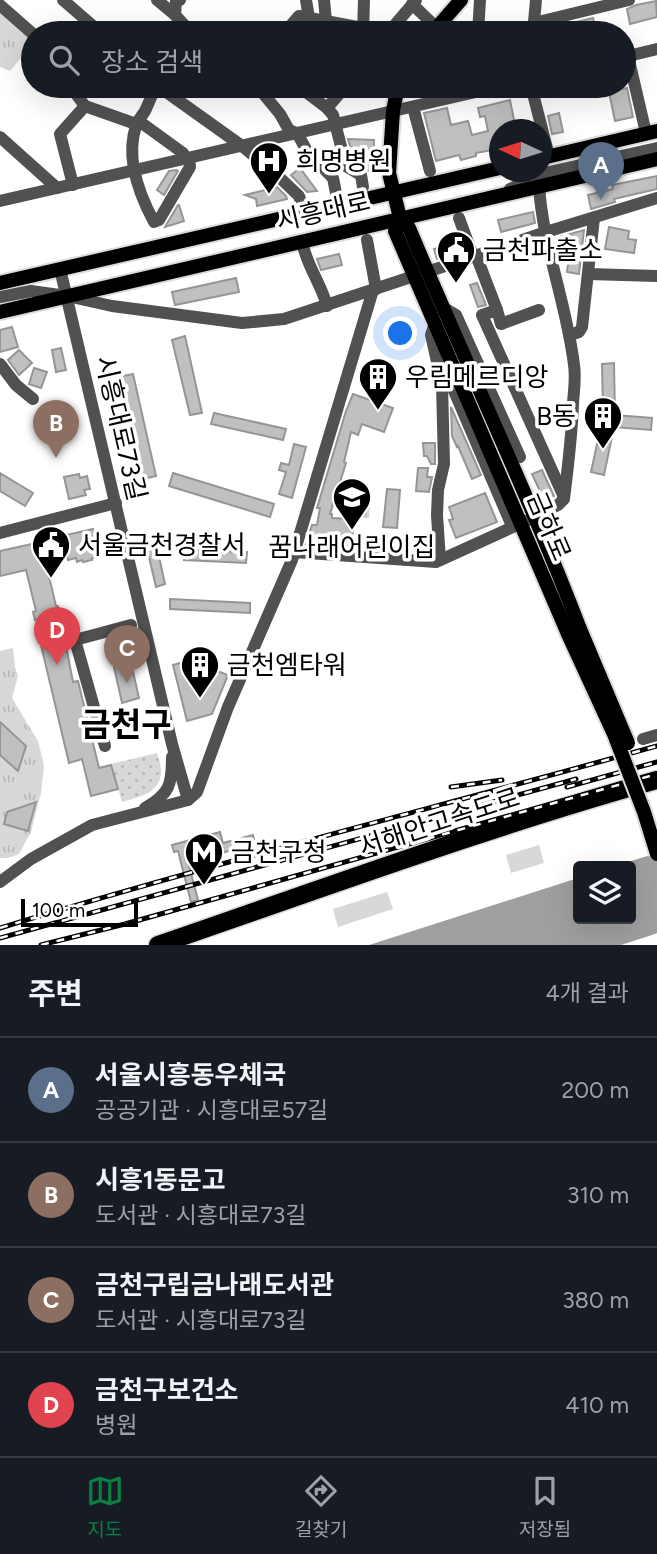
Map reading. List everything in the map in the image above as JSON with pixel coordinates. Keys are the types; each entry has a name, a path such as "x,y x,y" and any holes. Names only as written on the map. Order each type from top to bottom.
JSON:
{"highway":[{"name":"서해안고속도로","path":"158,945 440,849 657,780"},
{"name":"서해안고속도로","path":"190,945 442,858 657,792"}],"main road":[{"path":"443,21 461,0"},
{"name":"금하로","path":"396,98 389,173 400,218 395,231 442,307 534,517 574,631 644,812 657,854"},
{"path":"552,155 654,139"},
{"name":"시흥대로","path":"0,312 657,159"},
{"name":"시흥대로","path":"0,283 489,170"},
{"name":"금하로","path":"421,274 435,323 516,525 574,631 623,730 657,824"}],"street":[{"path":"62,0 87,21"},
{"path":"157,0 177,4 186,21"},
{"path":"306,0 309,18"},
{"path":"324,0 327,21"},
{"path":"363,21 364,0"},
{"path":"479,21 481,0"},
{"path":"534,21 536,0"},
{"path":"549,21 580,6 620,1"},
{"path":"399,21 414,2 427,21"},
{"path":"1,5 21,23"},
{"path":"295,21 299,16 316,21"},
{"path":"636,54 657,49"},
{"path":"487,198 549,172 654,139 636,86"},
{"path":"79,98 85,106 136,124 144,124 183,153 187,159 191,167 159,220 154,222 142,200 135,171 133,142 136,124 151,98"},
{"path":"174,98 242,146 299,196 304,213"},
{"path":"267,98 289,130 297,134 307,151 333,178 337,192"},
{"path":"318,98 333,115 346,166 361,175 363,187"},
{"path":"327,108 336,98"},
{"path":"0,201 444,98"},
{"path":"533,98 538,119"},
{"path":"73,185 60,134 85,106"},
{"path":"413,107 430,171"},
{"path":"0,137 57,188"},
{"path":"294,552 436,562 534,517 564,499 575,369 539,186"},
{"path":"0,297 31,291 112,306 242,323 284,319 657,198"},
{"path":"459,218 501,324 539,310"},
{"path":"570,335 579,332 583,327 594,218"},
{"path":"1,879 92,825 188,800 197,792 228,707 294,552 375,289 367,240"},
{"path":"302,241 304,255 327,306"},
{"name":"시흥대로73길","path":"60,269 172,744 188,800"},
{"path":"588,274 657,276"},
{"path":"442,307 456,314 520,457"},
{"path":"460,324 496,310"},
{"path":"482,315 564,499"},
{"path":"435,323 430,335 516,525"},
{"path":"434,344 442,384 444,464 438,490 437,515 440,560"},
{"path":"0,364 16,385 33,399"},
{"path":"0,533 116,503"},
{"path":"105,747 75,640 131,625"},
{"path":"643,739 657,736"},
{"path":"172,744 191,772 198,774 207,765"},
{"path":"133,814 165,794 172,776 172,744"}],"green space":[{"path":"0,8 21,25 21,58 10,71 0,67"},
{"path":"346,492 371,494 369,518 344,516"},
{"path":"13,648 18,676 12,698 38,741 44,765 41,793 31,832 19,854 0,858 0,651"},
{"path":"157,753 161,771 157,784 148,793 122,802 111,764"},
{"path":"539,845 544,863 511,873 506,855"},
{"path":"387,892 393,909 338,927 333,909"}],"shaded area":[{"path":"657,853 657,933 621,945 369,945 573,880 573,924 636,924 636,861 631,861"}],"building":[{"path":"656,1 657,17 636,22 629,21 627,9"},
{"path":"610,98 629,98 633,117 615,121"},
{"path":"510,100 514,119 489,119 489,151 461,160 459,155 436,161 424,113 447,108 451,125 468,121 472,135 488,131 485,116 480,117 478,108"},
{"path":"559,113 563,132 552,134 552,119 548,116"},
{"path":"348,139 374,140 373,171 357,162 358,150 351,149"},
{"path":"300,168 317,191 307,192 291,175"},
{"path":"169,171 178,171 164,195 157,190"},
{"path":"657,176 657,189 614,199 615,202 591,209 588,195 613,189 612,185"},
{"name":"희명병원","path":"277,187 287,199 257,206 256,199 245,195"},
{"path":"178,205 184,221 165,227"},
{"path":"533,212 535,223 501,232 498,220"},
{"path":"609,227 629,231 628,239 636,240 634,253 605,249"},
{"path":"584,230 579,274 567,272 570,247 558,251 556,238"},
{"path":"458,242 462,251 437,259 434,249"},
{"path":"339,254 342,265 321,270 317,259"},
{"path":"236,278 239,292 175,305 172,292"},
{"path":"477,283 486,305 478,307 470,285"},
{"path":"12,327 18,347 0,352 0,330"},
{"path":"185,336 202,413 190,415 172,340"},
{"path":"61,348 66,370 56,372 52,350"},
{"path":"19,350 32,363 19,375 8,360"},
{"path":"614,363 615,415 652,418 651,430 614,427 604,475 591,472 603,409 602,364"},
{"path":"34,368 47,372 41,388 29,384"},
{"path":"133,374 156,476 143,479 119,377"},
{"path":"353,394 393,408 384,432 362,424 358,435 351,432 344,462 346,463 330,514 332,518 353,519 352,547 306,544 312,525 317,525 320,508 317,508"},
{"path":"451,407 481,475 472,479 452,436"},
{"path":"214,413 286,429 283,440 211,424"},
{"path":"423,443 435,443 435,464 431,464 427,456 424,456"},
{"path":"294,444 306,447 292,498 279,494 286,472 279,470 281,463 289,465"},
{"path":"418,468 428,468 427,477 432,477 429,492 416,491"},
{"path":"542,470 554,496 544,500 532,474"},
{"path":"0,473 33,493 25,506 0,491"},
{"path":"173,473 274,504 270,517 169,486"},
{"path":"79,474 80,478 87,476 90,489 84,490 86,495 69,499 64,477"},
{"path":"387,489 400,490 397,528 383,527"},
{"path":"485,493 497,522 456,538 449,520 453,519 449,507"},
{"path":"93,529 99,554 94,555 92,560 83,562 77,562 76,558 68,560 62,536"},
{"path":"155,538 165,584 156,587 145,540"},
{"path":"41,542 60,614 35,620 33,612 36,611 26,570 0,576 0,551"},
{"path":"185,550 247,552 246,563 184,560"},
{"path":"170,599 250,603 250,613 170,609"},
{"path":"125,636 139,698 122,703 108,640"},
{"path":"53,642 55,648 66,646 73,682 78,681 99,768 111,765 118,789 91,796 82,759 69,763 41,645"},
{"name":"금천엠타워","path":"191,660 197,684 207,681 212,669 228,675 212,714 187,721 173,665"},
{"path":"0,722 26,746 18,771 0,755"},
{"path":"36,802 28,831 4,824 7,812"},
{"path":"220,832 223,843 253,835 255,844 188,862 198,900 191,902 178,851 174,852 172,845"}],"railway":[{"path":"0,928 245,857 657,746"},
{"path":"567,787 657,762"},
{"path":"41,945 125,924 657,774"},
{"path":"0,938 576,779"},
{"path":"451,787 502,780"}],"place":[{"name":"희명병원","path":"269,195"},
{"name":"서울시흥동우체국","path":"601,200"},
{"name":"금천파출소","path":"456,284"},
{"name":"우림메르디앙","path":"378,411"},
{"name":"B동","path":"603,450"},
{"name":"시흥1동문고","path":"56,458"},
{"name":"꿈나래어린이집","path":"352,531"},
{"name":"서울금천경찰서","path":"51,579"},
{"name":"금천구보건소","path":"57,665"},
{"name":"금천구립금나래도서관","path":"127,683"},
{"name":"금천엠타워","path":"200,699"},
{"name":"금천구청","path":"204,886"}],"district":[{"name":"금천구","path":"126,724"}]}
